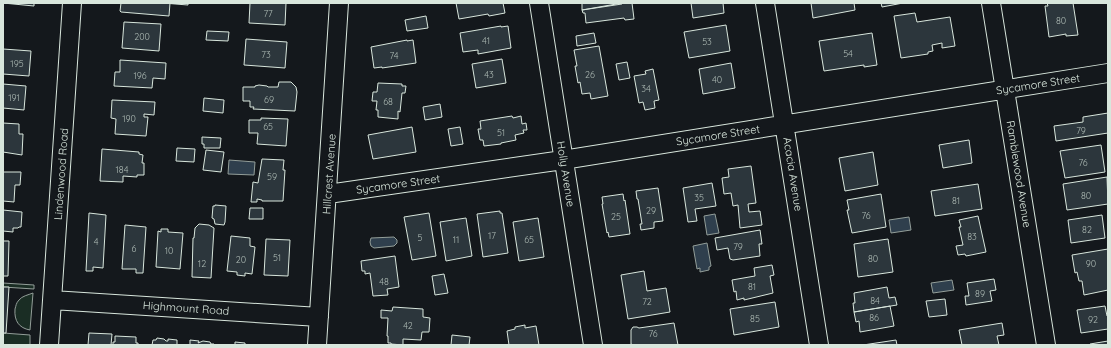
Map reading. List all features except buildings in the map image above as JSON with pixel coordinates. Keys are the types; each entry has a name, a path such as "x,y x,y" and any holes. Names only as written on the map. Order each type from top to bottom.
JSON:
{"street":[{"name":"Lindenwood Road","path":"49,345 72,3"},
{"name":"Hillcrest Avenue","path":"318,345 339,3"},
{"name":"Holly Avenue","path":"539,3 592,345"},
{"name":"Acacia Avenue","path":"765,3 819,345"},
{"name":"Ramblewood Avenue","path":"992,3 1046,345"},
{"name":"Sycamore Street","path":"328,194 563,160 1108,73"},
{"name":"Highmount Road","path":"52,300 319,317"}],"green space":[{"path":"3,283 34,285 34,289 3,287"},
{"path":"33,293 30,330 20,326 15,317 15,309 17,302 20,299"},
{"path":"3,333 30,335 30,345 3,345"}],"water":[{"path":"229,160 255,162 254,175 228,174"},
{"path":"715,214 719,233 707,235 704,216"},
{"path":"909,217 911,230 891,233 889,220"},
{"path":"394,237 397,240 397,243 394,246 374,248 371,246 371,238"},
{"path":"707,243 711,266 709,267 709,270 700,272 700,268 697,269 693,246"},
{"path":"952,280 954,290 933,293 931,283"}]}
